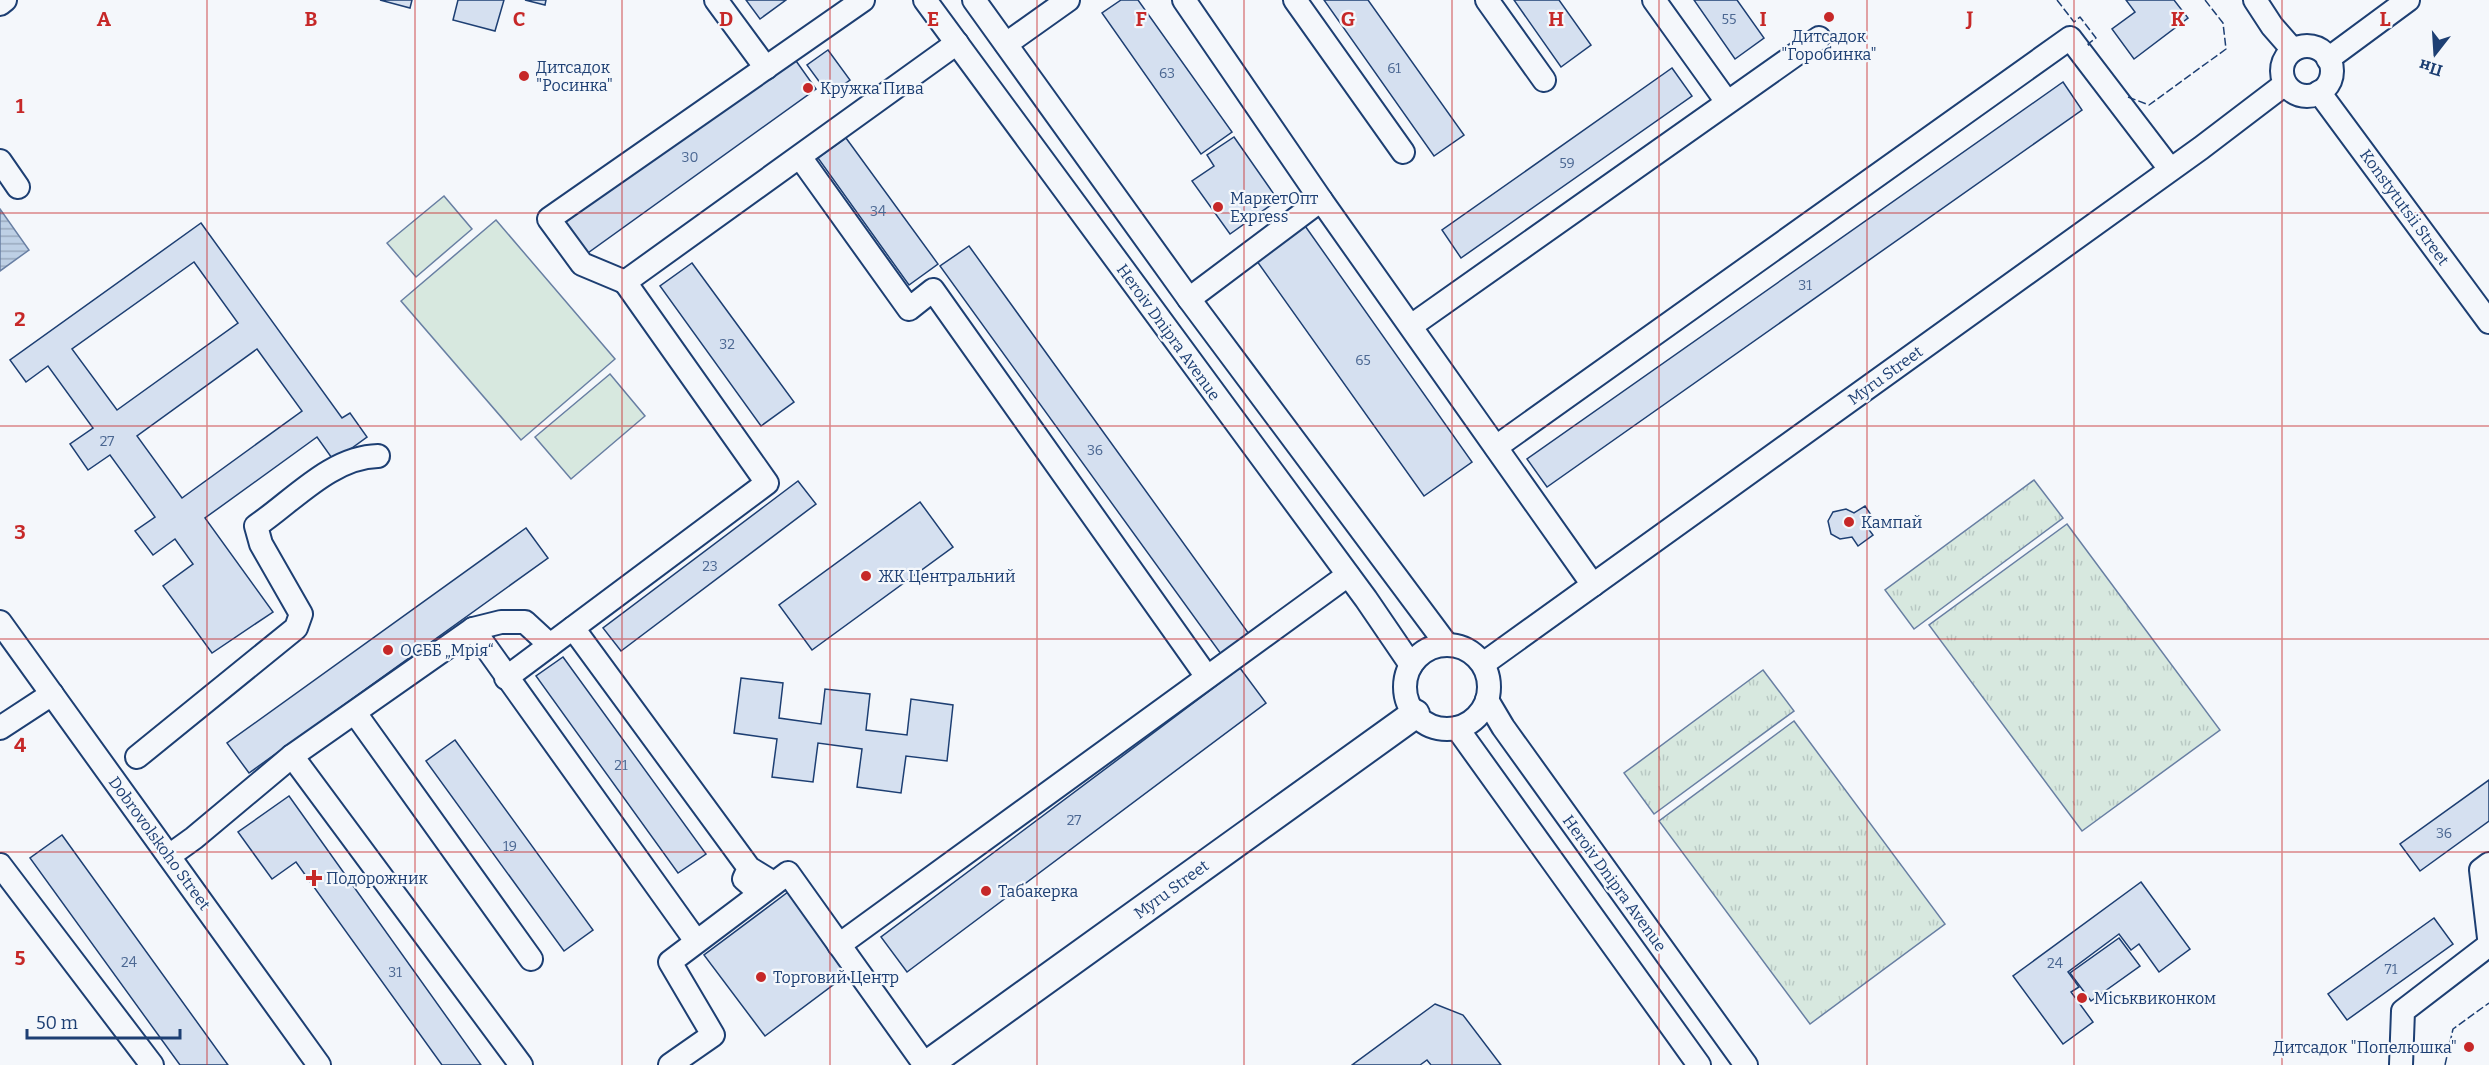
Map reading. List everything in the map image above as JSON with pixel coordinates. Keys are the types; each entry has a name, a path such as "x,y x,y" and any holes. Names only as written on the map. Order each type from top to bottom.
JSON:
{"main road":[{"name":"Myru Street","path":"926,1065 1415,714"}],"street":[{"path":"0,4 5,0"},
{"path":"716,0 766,68"},
{"path":"506,678 767,483 625,282 582,264 549,219 863,0"},
{"name":"Heroiv Dnipra Avenue","path":"925,0 1348,575 1411,665"},
{"path":"974,0 1189,299 1447,645"},
{"path":"1006,44 1068,0"},
{"path":"1184,0 1593,585"},
{"path":"1295,0 1403,152"},
{"path":"1486,0 1544,80"},
{"path":"1654,0 1727,102"},
{"path":"2255,0 2272,26 2293,50"},
{"path":"2328,59 2408,0"},
{"path":"1411,326 1819,38"},
{"path":"1496,447 2070,38 2170,170"},
{"path":"625,282 957,44"},
{"path":"2308,46 2316,48 2328,59 2331,74 2325,87 2319,92 2305,96 2297,94 2285,84 2282,69 2287,55 2293,50 2308,46"},
{"name":"Myru Street","path":"1483,664 2170,170 2285,84"},
{"name":"Konstytutsii Street","path":"2319,92 2489,322"},
{"path":"1023,134 1055,113"},
{"path":"800,157 909,309 933,290 1208,677"},
{"path":"0,161 18,187"},
{"path":"1189,299 1322,200"},
{"path":"137,757 296,628 301,614 261,544 256,526 339,467 361,456 378,456"},
{"path":"840,945 1348,575"},
{"name":"Dobrovolskoho Street","path":"0,622 319,1065"},
{"path":"169,855 194,838 292,756 473,629 501,622 525,622 550,645"},
{"path":"573,628 749,868 744,879 760,893"},
{"path":"473,629 696,941"},
{"path":"1447,645 1461,647 1474,654 1483,664 1488,676 1487,700 1475,719 1457,728 1440,728 1426,723 1415,714 1408,703 1405,690 1406,677 1411,665 1421,654 1433,647 1447,645"},
{"path":"0,728 52,694"},
{"name":"Heroiv Dnipra Avenue","path":"1487,700 1503,727 1746,1065"},
{"path":"355,713 531,958"},
{"path":"1457,728 1699,1065"},
{"path":"292,756 520,1065"},
{"path":"2489,864 2481,870 2489,939"},
{"path":"0,865 152,1065"},
{"path":"670,1065 712,1035 670,962 788,873 926,1065"},
{"path":"2401,1065 2403,1011 2489,945"}],"green space":[{"path":"444,196 472,229 416,277 387,243"},
{"path":"496,220 615,359 521,440 401,301"},
{"path":"610,374 645,416 571,479 535,437"},
{"path":"2034,480 2063,518 1914,629 1885,590"},
{"path":"2067,524 2220,730 2082,831 1929,625"},
{"path":"1763,670 1794,711 1654,814 1624,773"},
{"path":"1794,721 1945,924 1810,1024 1659,821"}],"water":[{"path":"0,209 29,250 0,271"}],"building":[{"path":"380,0 412,0 410,8"},
{"path":"458,0 504,0 495,31 453,20"},
{"path":"525,0 546,0 545,5"},
{"path":"746,0 786,0 760,19"},
{"path":"1121,0 1138,0 1232,132 1201,154 1102,13"},
{"path":"1324,0 1368,0 1464,135 1434,156"},
{"path":"1514,0 1559,0 1591,45 1561,67"},
{"path":"1694,0 1737,0 1764,38 1735,59"},
{"path":"2126,0 2174,0 2188,18 2134,59 2112,29 2135,12"},
{"path":"828,50 850,80 829,95 807,65"},
{"path":"794,58 816,89 585,255 563,224"},
{"path":"1672,68 1692,96 1461,258 1442,230"},
{"path":"2063,82 2082,110 1547,487 1527,459"},
{"path":"1234,137 1278,200 1230,234 1192,181 1214,166 1207,155"},
{"path":"846,138 938,264 909,285 818,158"},
{"path":"201,223 342,418 350,413 367,437 334,461 317,437 205,518 273,612 212,653 163,586 193,564 175,539 153,555 135,531 155,517 110,455 88,470 70,444 93,428 48,366 26,382 10,360","holes":["194,262 238,323 117,410 72,349","257,349 302,411 182,498 137,436"]},
{"path":"1303,223 1472,462 1424,496 1254,257"},
{"path":"969,246 1249,634 1221,654 940,266"},
{"path":"692,263 794,402 761,426 660,286"},
{"path":"798,481 816,504 621,651 603,628"},
{"name":"ЖК Центральний","path":"920,502 953,547 812,650 779,605"},
{"path":"1865,506 1873,518 1864,523 1873,535 1858,546 1852,537 1840,539 1831,534 1828,521 1833,512 1846,509 1854,513"},
{"name":"ОСББ „Мрія“","path":"526,528 548,558 249,773 227,743"},
{"path":"563,657 706,854 678,873 536,676"},
{"path":"1240,668 1266,703 907,972 881,937"},
{"path":"741,678 783,683 779,718 821,724 825,689 870,694 866,730 907,735 911,699 953,705 947,761 906,756 901,793 857,787 862,749 818,743 813,782 772,777 777,739 734,733"},
{"path":"455,740 593,930 564,951 426,761"},
{"path":"2489,780 2489,821 2420,871 2400,844"},
{"path":"289,796 481,1065 442,1065 296,862 272,879 238,832"},
{"path":"62,835 228,1065 180,1065 30,858"},
{"path":"2141,882 2190,949 2159,972 2139,944 2131,950 2119,934 2068,972 2079,987 2071,992 2093,1022 2063,1044 2013,976"},
{"path":"788,892 849,973 765,1036 704,955"},
{"path":"2434,918 2453,944 2347,1020 2328,994"},
{"path":"2119,938 2140,966 2091,1001 2070,973"},
{"path":"1435,1004 1463,1015 1501,1065 1431,1065 1427,1060 1420,1065 1352,1065"}],"fence":[{"path":"2057,0 2074,22 2080,17 2096,38 2088,44 2090,47"},
{"path":"2128,97 2149,105 2226,49 2223,23 2205,0"},
{"path":"2445,1065 2453,1029 2489,1003"}],"place":[{"name":"Дитсадок \"Горобинка\"","path":"1829,17"},
{"name":"Дитсадок \"Росинка\"","path":"524,76"},
{"name":"Кружка Пива","path":"808,88"},
{"name":"МаркетОпт Express","path":"1218,207"},
{"name":"Кампай","path":"1849,522"},
{"name":"ЖК Центральний","path":"866,576"},
{"name":"ОСББ „Мрія“","path":"388,650"},
{"name":"Подорожник","path":"314,878"},
{"name":"Табакерка","path":"986,891"},
{"name":"Торговий Центр","path":"761,977"},
{"name":"Міськвиконком","path":"2082,998"},
{"name":"Дитсадок \"Попелюшка\"","path":"2469,1047"}]}
